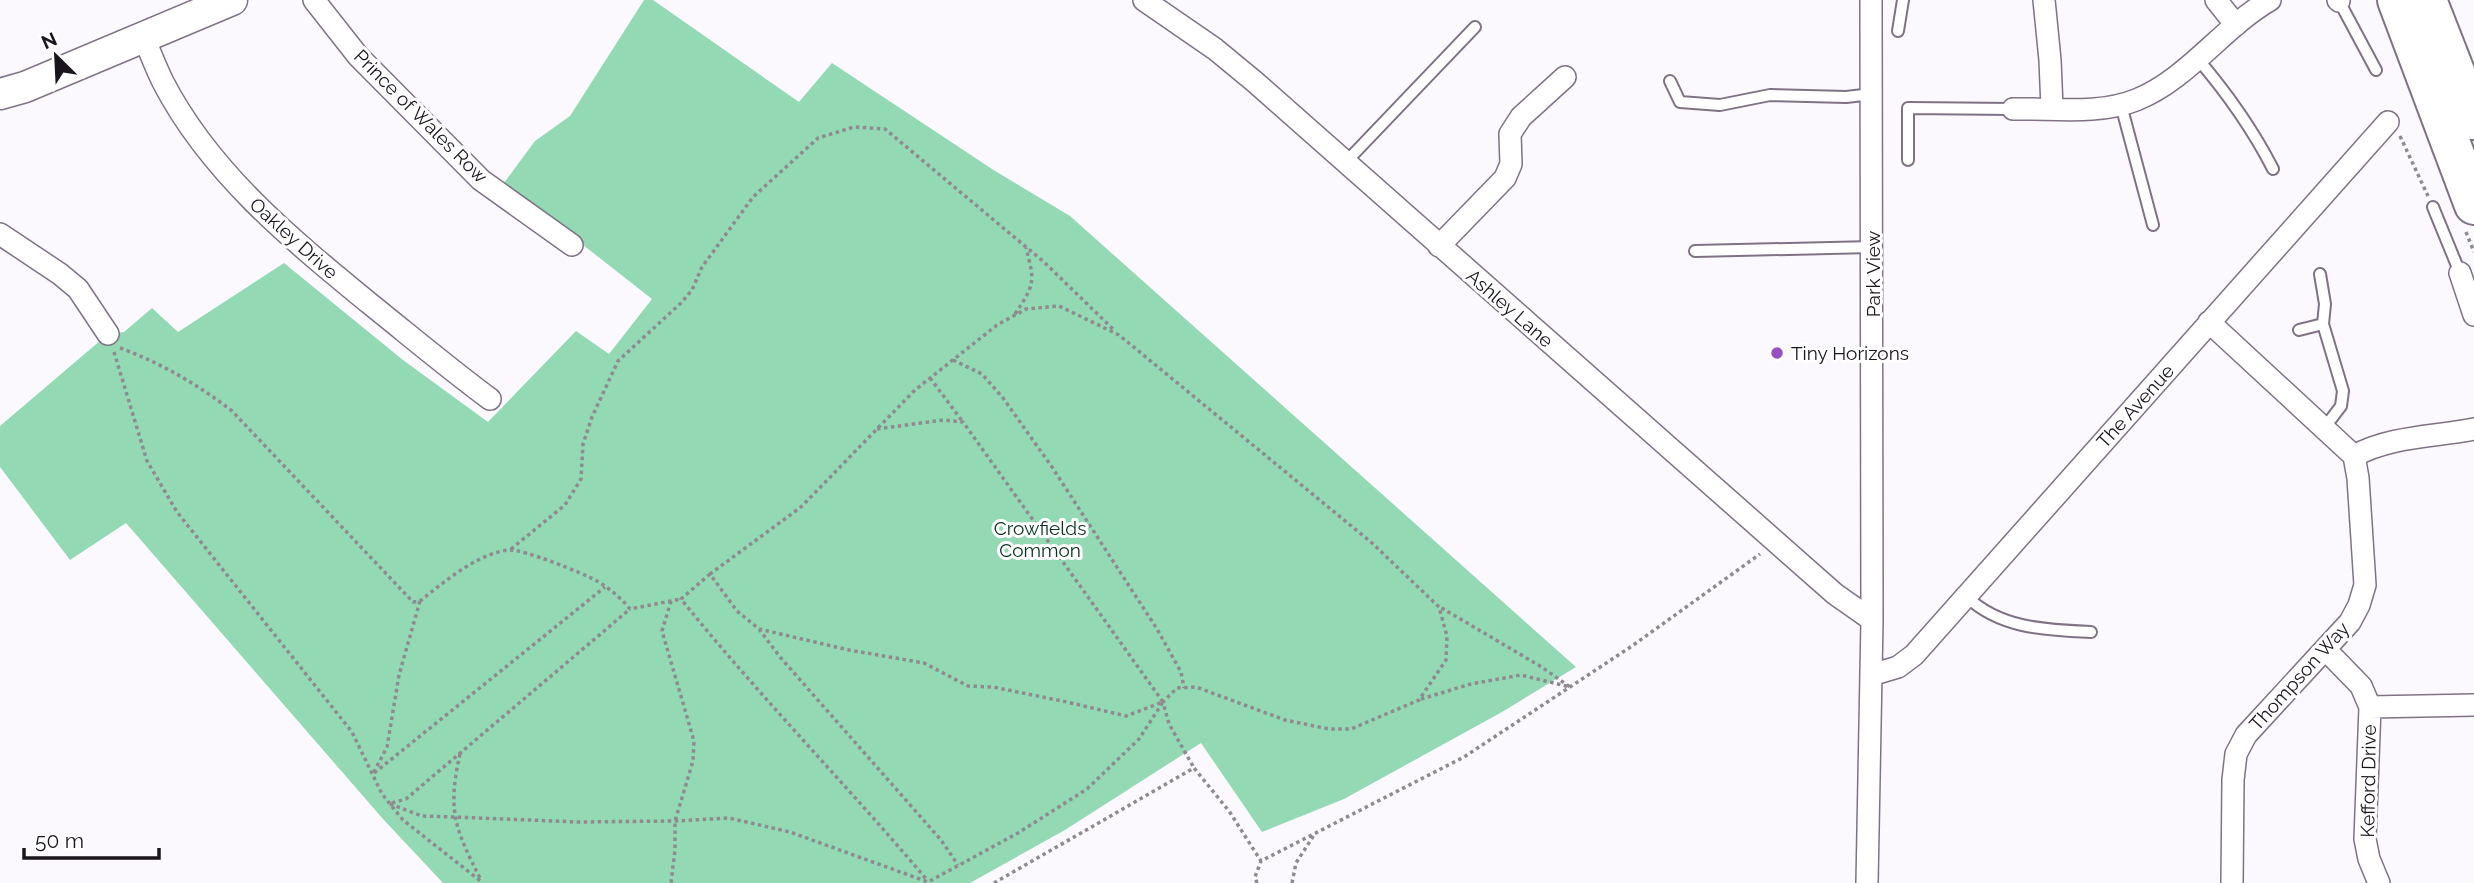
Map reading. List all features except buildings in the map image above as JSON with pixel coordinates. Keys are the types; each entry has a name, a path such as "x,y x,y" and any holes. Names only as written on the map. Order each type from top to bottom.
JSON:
{"highway":[{"path":"2397,0 2474,205"},
{"path":"2427,0 2474,120"}],"street":[{"name":"Prince of Wales Row","path":"314,0 358,56 481,180 572,245"},
{"name":"Ashley Lane","path":"1144,0 1215,49 1835,594 1872,620"},
{"name":"Park View","path":"1867,883 1872,620 1871,0"},
{"path":"2044,0 2052,108"},
{"path":"2216,0 2236,24"},
{"path":"2013,110 2096,109 2137,100 2158,88 2236,24 2270,0"},
{"path":"0,94 25,88 144,38 215,3"},
{"name":"Oakley Drive","path":"144,38 163,82 184,116 227,173 258,207 312,256 490,399"},
{"path":"1439,246 1505,178 1511,164 1510,134 1521,117 1564,77"},
{"name":"The Avenue","path":"1871,675 1898,667 1914,655 2390,120"},
{"path":"0,234 78,289 108,334"},
{"path":"2460,273 2474,315"},
{"path":"2209,323 2354,456 2388,442 2474,429"},
{"name":"Thompson Way","path":"2232,883 2232,779 2236,754 2246,736 2350,622 2365,585 2358,478 2354,456"},
{"name":"Kefford Drive","path":"2326,650 2361,686 2370,707 2365,839 2368,859 2379,883"},
{"path":"2370,707 2474,705"}],"lane":[{"path":"1898,32 1903,0"},
{"path":"2338,1 2376,70"},
{"path":"1345,163 1475,27"},
{"path":"2197,58 2232,100 2255,134 2273,169"},
{"path":"1670,81 1680,102 1720,105 1770,95 1846,97 1872,94"},
{"path":"2121,105 2153,225"},
{"path":"1908,159 1908,108 2013,110"},
{"path":"2433,207 2460,273"},
{"path":"1695,251 1873,247"},
{"path":"2320,274 2325,304 2323,324 2343,391 2341,406 2325,427"},
{"path":"2299,330 2323,324"},
{"path":"1966,596 1992,615 2017,624 2044,630 2091,632"}],"path":[{"path":"2390,120 2433,207"},
{"path":"482,882 403,820 382,794 352,732 177,512 147,461 111,344 152,359 208,392 232,411 412,602 420,601 478,560 510,550 565,505 581,478 583,443 618,361 692,290 702,267 753,197 818,138 854,127 886,129 1026,246 1119,335 1372,544 1439,607 1540,666 1570,687"},
{"path":"1014,316 1034,279 1026,246"},
{"path":"390,804 406,799 630,609 681,599 710,574 801,507 875,429 930,378 998,325 1027,309 1059,306 1119,335"},
{"path":"953,360 982,374 1011,409 1157,629 1181,672 1184,688"},
{"path":"930,378 1163,702 1169,723 1194,768 1229,811 1261,861"},
{"path":"875,429 943,420 963,422"},
{"path":"1257,883 1255,877 1261,861 1464,757 1632,646 1777,542"},
{"path":"510,550 537,557 597,581 623,600 630,609"},
{"path":"710,574 737,611 759,629 780,657 941,840 958,865"},
{"path":"373,774 605,587"},
{"path":"681,599 872,815 927,883"},
{"path":"373,774 387,747 399,675 420,601"},
{"path":"671,601 662,631 694,741 693,761 675,821 671,883"},
{"path":"1419,700 1446,660 1447,636 1439,607"},
{"path":"759,629 849,650 924,663 968,686 993,687 1030,694 1126,716 1163,702"},
{"path":"927,883 1018,833 1087,789 1139,739 1163,702 1177,688 1196,688 1285,720 1329,729 1351,729 1419,700 1471,684 1521,675 1570,687"},
{"path":"460,752 453,785 454,817 463,846 482,882"},
{"path":"994,883 1194,768"},
{"path":"390,804 422,816 579,822 729,818 790,832 927,883"},
{"path":"1292,883 1296,863 1315,833"}],"green space":[{"name":"Crowfields Common","path":"644,0 653,0 799,102 832,63 992,169 1070,216 1576,667 1502,712 1344,799 1262,832 1201,743 1065,830 970,883 443,883 383,819 126,523 70,560 0,467 0,426 108,334 124,332 152,308 178,332 284,263 403,360 488,422 576,331 609,354 652,299 504,183 535,141 570,116"}],"place":[{"name":"Tiny Horizons","path":"1777,353"}]}
